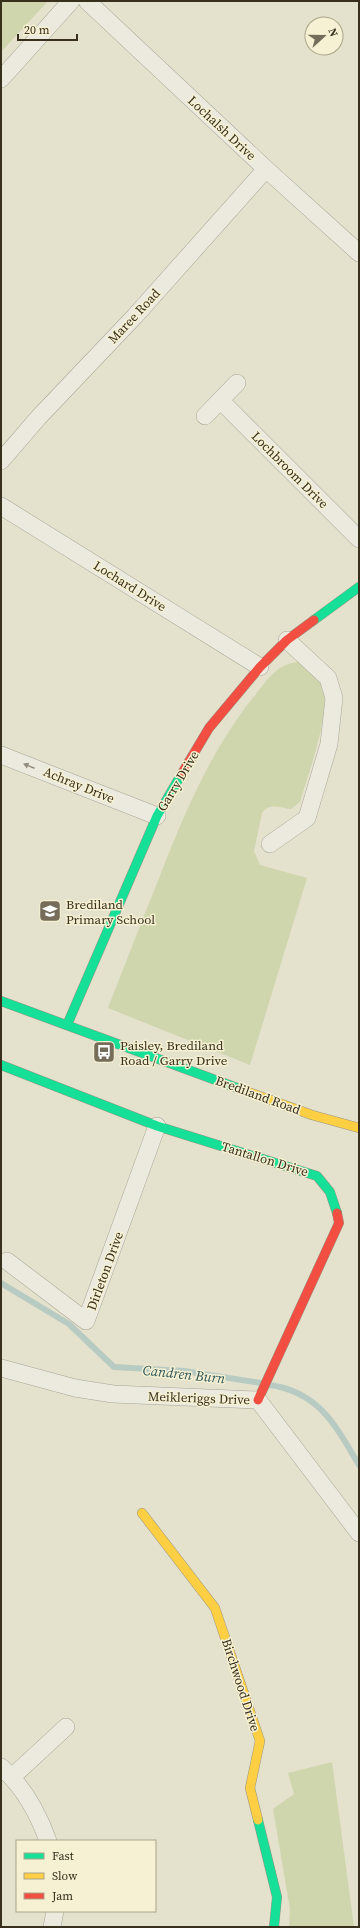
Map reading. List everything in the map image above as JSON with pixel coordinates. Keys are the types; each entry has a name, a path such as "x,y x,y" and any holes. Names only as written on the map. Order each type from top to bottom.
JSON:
{"street":[{"path":"1,79 71,1"},
{"name":"Lochalsh Drive","path":"87,1 266,169 359,253"},
{"name":"Maree Road","path":"1,461 38,418 135,316 266,169"},
{"path":"205,416 237,383"},
{"name":"Lochbroom Drive","path":"221,401 359,539"},
{"name":"Lochard Drive","path":"1,506 260,667"},
{"name":"Garry Drive","path":"67,1026 157,816 210,728 260,667 287,640 359,587"},
{"path":"270,844 307,818 329,744 334,698 328,678 287,640"},
{"name":"Achray Drive","path":"1,755 157,816"},
{"name":"Brediland Road","path":"1,1001 312,1115 359,1128"},
{"name":"Tantallon Drive","path":"1,1065 157,1126 318,1176 330,1188 336,1204 340,1223 260,1395"},
{"name":"Dirleton Drive","path":"7,1262 86,1321 157,1126"},
{"name":"Meikleriggs Drive","path":"1,1368 75,1388 113,1394 260,1395 359,1533"},
{"name":"Birchwood Drive","path":"142,1513 215,1608 260,1741 250,1788 277,1897 274,1927"},
{"path":"48,1840 29,1798 6,1772 66,1727"},
{"path":"52,1927 55,1912"}],"green space":[{"path":"1,1 48,1 1,52"},
{"path":"298,662 313,672 323,688 324,705 320,733 300,802 291,809 275,806 268,808 262,813 254,851 260,865 307,878 250,1065 108,1008 189,805 212,759 240,715 269,678 284,666"},
{"path":"332,1762 354,1927 289,1927 290,1909 273,1809 294,1794 288,1773"}],"waterway":[{"name":"Candren Burn","path":"1,1283 69,1324 114,1367 184,1371 261,1383"},
{"name":"Candren Burn","path":"270,1385 287,1389 314,1403 334,1424 359,1465"}],"traffic: fast":[{"path":"314,620 359,587"},
{"path":"67,1025 157,816 181,775"},
{"path":"1,1001 240,1089"},
{"path":"1,1065 157,1126 317,1176 330,1192 337,1213"},
{"path":"258,1820 277,1897 274,1927"}],"traffic: slow":[{"path":"240,1089 312,1115 359,1128"},
{"path":"142,1513 215,1608 260,1741 250,1788 258,1820"}],"traffic: jam":[{"path":"181,775 209,728 260,667 287,640 314,620"},
{"path":"258,1400 339,1223 337,1213"}],"place":[{"name":"Brediland Primary School","path":"50,911"},
{"name":"Paisley, Brediland Road / Garry Drive","path":"104,1052"}]}
